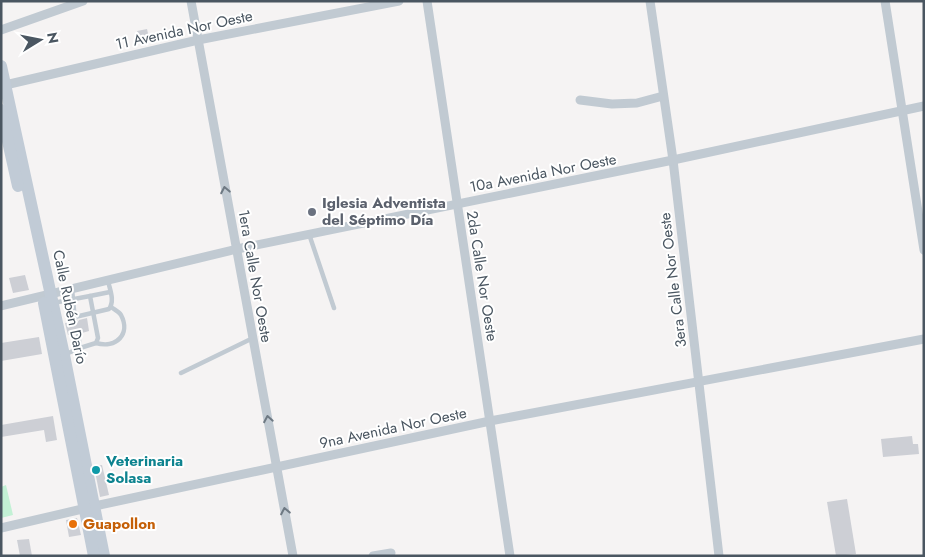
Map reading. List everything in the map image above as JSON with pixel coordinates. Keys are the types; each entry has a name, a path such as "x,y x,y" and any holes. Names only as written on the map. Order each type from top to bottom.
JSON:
{"street":[{"path":"1,30 83,1"},
{"name":"1era Calle Nor Oeste","path":"190,1 293,556"},
{"name":"11 Avenida Nor Oeste","path":"3,85 198,40 399,1"},
{"name":"2da Calle Nor Oeste","path":"427,1 510,556"},
{"name":"3era Calle Nor Oeste","path":"650,1 672,160 719,556"},
{"path":"885,1 924,250"},
{"name":"Calle Rubén Darío","path":"1,66 15,155 48,300 90,507 103,556"},
{"path":"580,100 612,104 637,103 663,96"},
{"name":"10a Avenida Nor Oeste","path":"1,306 48,300 72,289 236,249 672,160 924,106"},
{"name":"Calle Rubén Darío","path":"1,110 15,155"},
{"path":"913,178 924,175"},
{"name":"9na Avenida Nor Oeste","path":"1,528 276,466 490,421 924,339"},
{"name":"Calle Rubén Darío","path":"90,507 94,556"},
{"path":"373,556 391,553"}],"lane":[{"path":"309,234 334,308"},
{"path":"60,357 96,343 112,345 119,340 124,329 120,314 112,307 108,281"},
{"path":"72,289 75,319 112,307"},
{"path":"48,300 73,300 110,292"},
{"path":"90,296 98,338 96,343"},
{"path":"78,334 80,348"},
{"path":"181,374 253,338"}],"green space":[{"path":"6,485 13,515 1,518 1,487"}],"building":[{"path":"147,29 150,42 140,44 137,31"},
{"path":"25,275 29,290 13,293 9,278"},
{"path":"87,318 89,331 82,333 80,329 77,329 74,334 68,335 65,323 71,322 76,325 79,320"},
{"path":"39,337 42,354 1,361 1,343"},
{"path":"53,416 57,440 46,442 44,430 1,437 1,425"},
{"path":"912,436 913,444 918,444 919,454 883,457 881,439"},
{"path":"102,465 109,495 100,497 94,466"},
{"path":"847,499 856,554 836,556 827,502"},
{"path":"77,518 81,535 69,537 66,520"},
{"path":"29,539 32,556 20,556 17,540"}],"place":[{"name":"Iglesia Adventista del Séptimo Día","path":"312,212"},
{"name":"Veterinaria Solasa","path":"96,470"},
{"name":"Guapollon","path":"73,524"}]}
